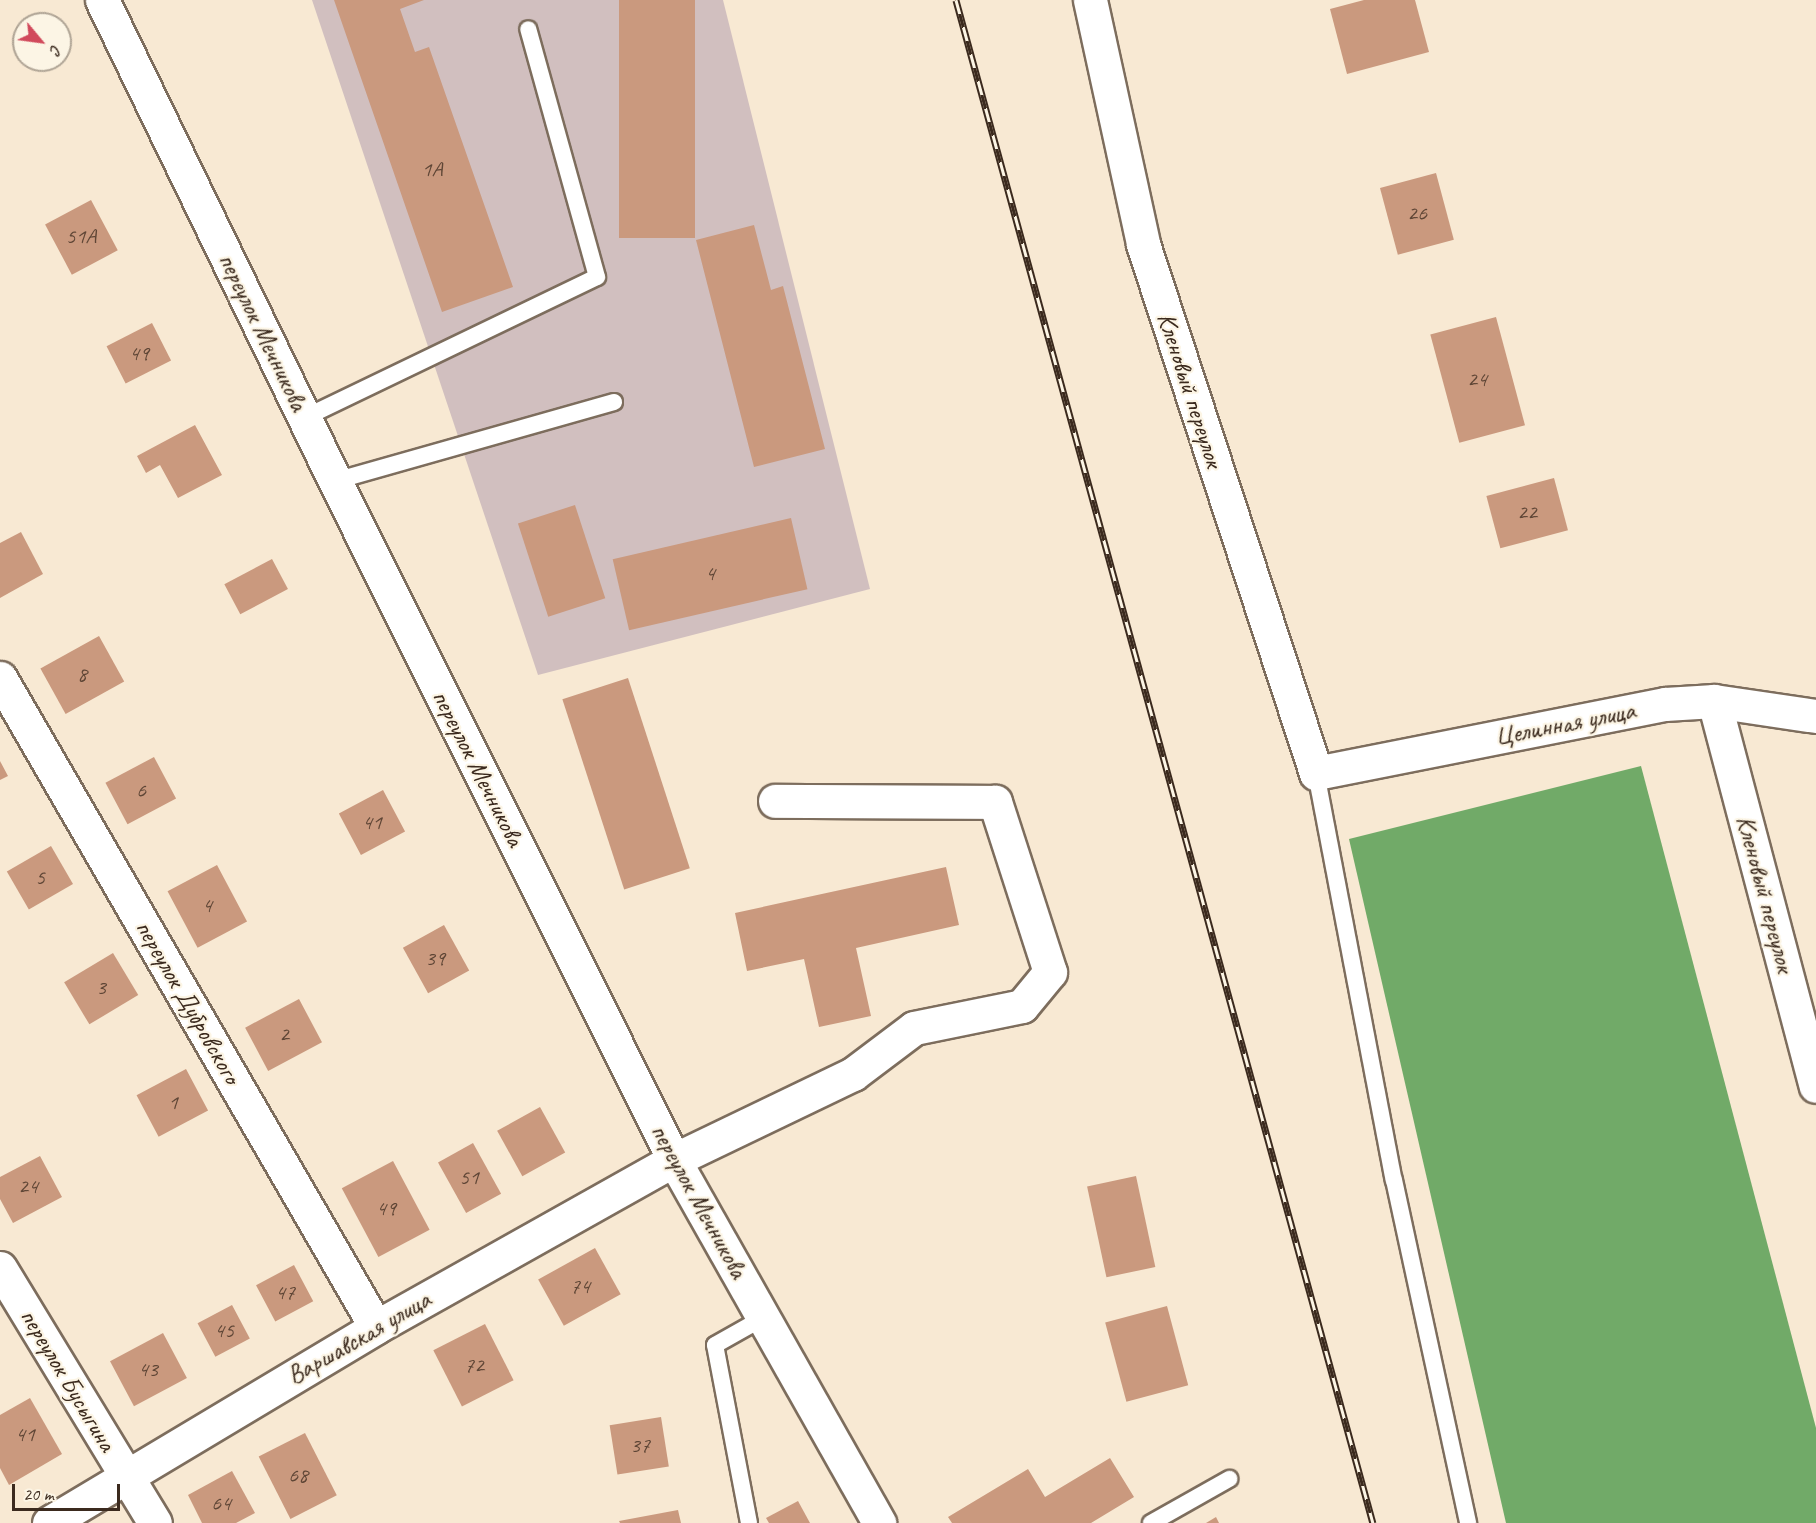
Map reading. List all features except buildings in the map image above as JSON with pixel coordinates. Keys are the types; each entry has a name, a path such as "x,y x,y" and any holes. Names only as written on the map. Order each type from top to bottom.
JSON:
{"street":[{"name":"переулок Мечникова","path":"102,0 335,481 674,1160 879,1523"},
{"name":"Кленовый переулок","path":"1090,0 1143,244 1316,773"},
{"name":"переулок Дубровского","path":"0,678 376,1327"},
{"name":"Кленовый переулок","path":"1714,701 1816,1086"},
{"name":"Целинная улица","path":"1316,773 1665,704 1714,701 1816,716"},
{"name":"Варшавская улица","path":"49,1523 376,1327 674,1160 853,1074 914,1028 1022,1006 1050,972 994,802 775,801"},
{"name":"переулок Бусыгина","path":"0,1268 155,1523"}],"lane":[{"path":"304,418 597,278 528,29"},
{"path":"335,481 614,402"},
{"path":"1316,773 1394,1180 1468,1523"},
{"path":"749,1523 715,1345 763,1318"},
{"path":"1151,1523 1229,1479"}],"shaded area":[{"path":"312,0 723,0 870,589 538,675"}],"green space":[{"path":"1641,766 1816,1428 1816,1523 1506,1523 1349,839"}],"railway":[{"path":"956,0 1373,1523"}]}
